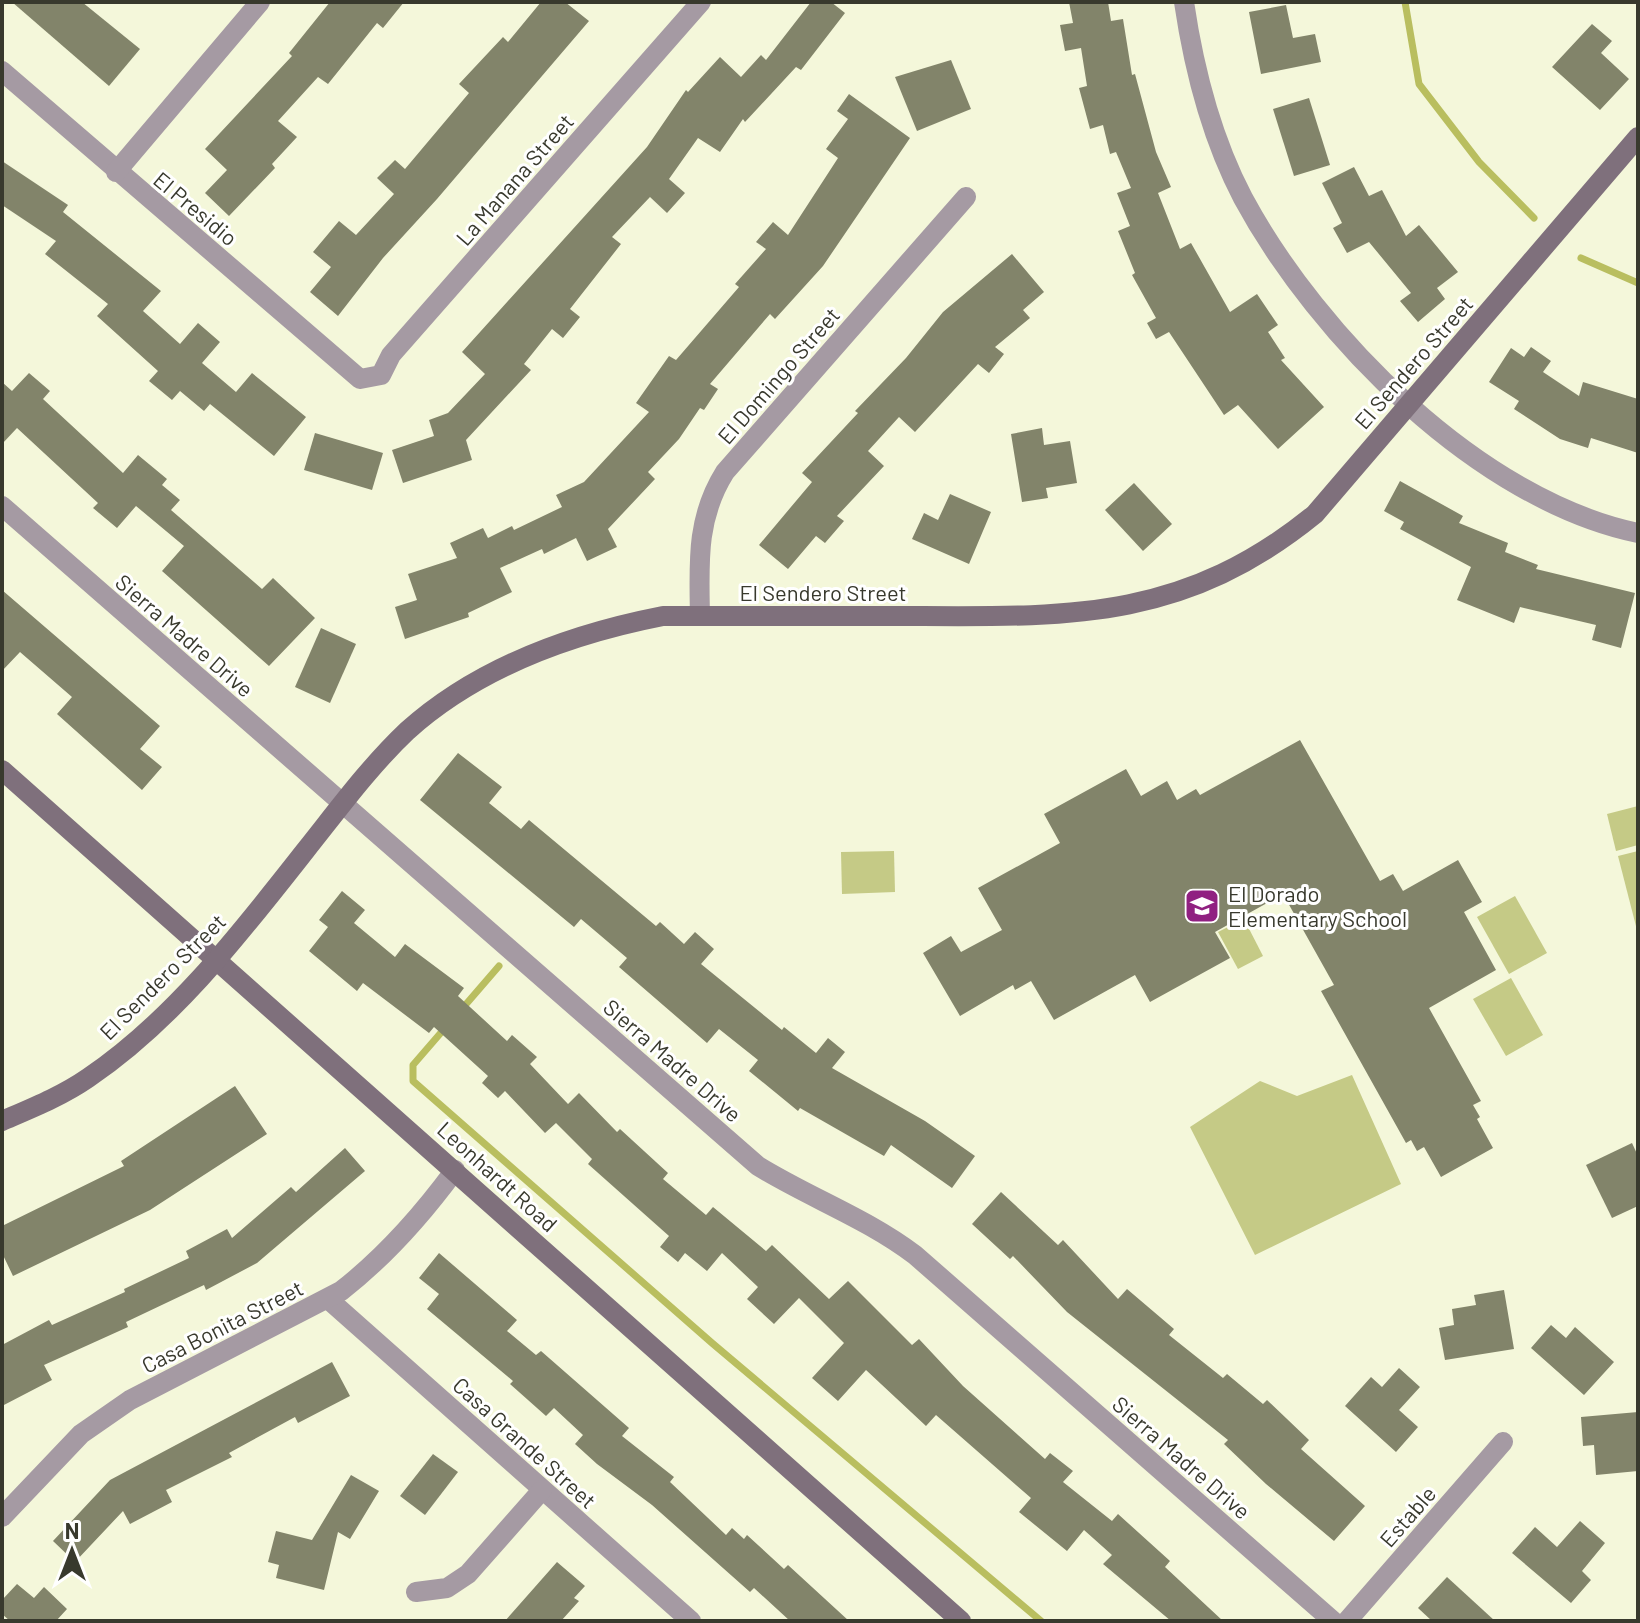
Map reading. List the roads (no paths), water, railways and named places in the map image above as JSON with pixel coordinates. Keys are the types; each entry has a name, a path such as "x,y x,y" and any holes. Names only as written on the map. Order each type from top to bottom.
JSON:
{"street":[{"path":"116,172 260,2"},
{"name":"La Manana Street","path":"360,379 381,375 391,355 701,2"},
{"path":"1184,2 1205,105 1242,196 1275,252 1312,304 1409,405 1476,459 1536,497 1580,516 1638,533"},
{"name":"El Presidio","path":"2,71 360,379"},
{"name":"El Sendero Street","path":"2,1121 57,1096 107,1064 218,960 342,805 407,731 453,697 502,667 608,627 663,616 1045,617 1083,614 1158,600 1228,572 1288,536 1315,514 1638,137"},
{"name":"El Domingo Street","path":"700,616 699,538 711,494 725,472 966,197"},
{"name":"Sierra Madre Drive","path":"2,506 758,1166 791,1186 862,1220 915,1255 1333,1621"},
{"name":"Leonhardt Road","path":"2,770 961,1621"},
{"name":"Casa Bonita Street","path":"2,1517 81,1434 130,1400 328,1299 369,1269 422,1215 455,1170"},
{"name":"Casa Grande Street","path":"328,1299 691,1621"},
{"name":"Estable","path":"1347,1621 1503,1442"},
{"path":"416,1592 447,1588 468,1574 542,1490"}],"waterway":[{"path":"1405,2 1419,84 1479,162 1534,218"},
{"path":"1581,258 1638,283"},
{"path":"461,1010 499,966"},
{"path":"445,1028 413,1065 413,1081 712,1343 1041,1621"}],"place":[{"name":"El Dorado Elementary School","path":"1202,906"}]}
